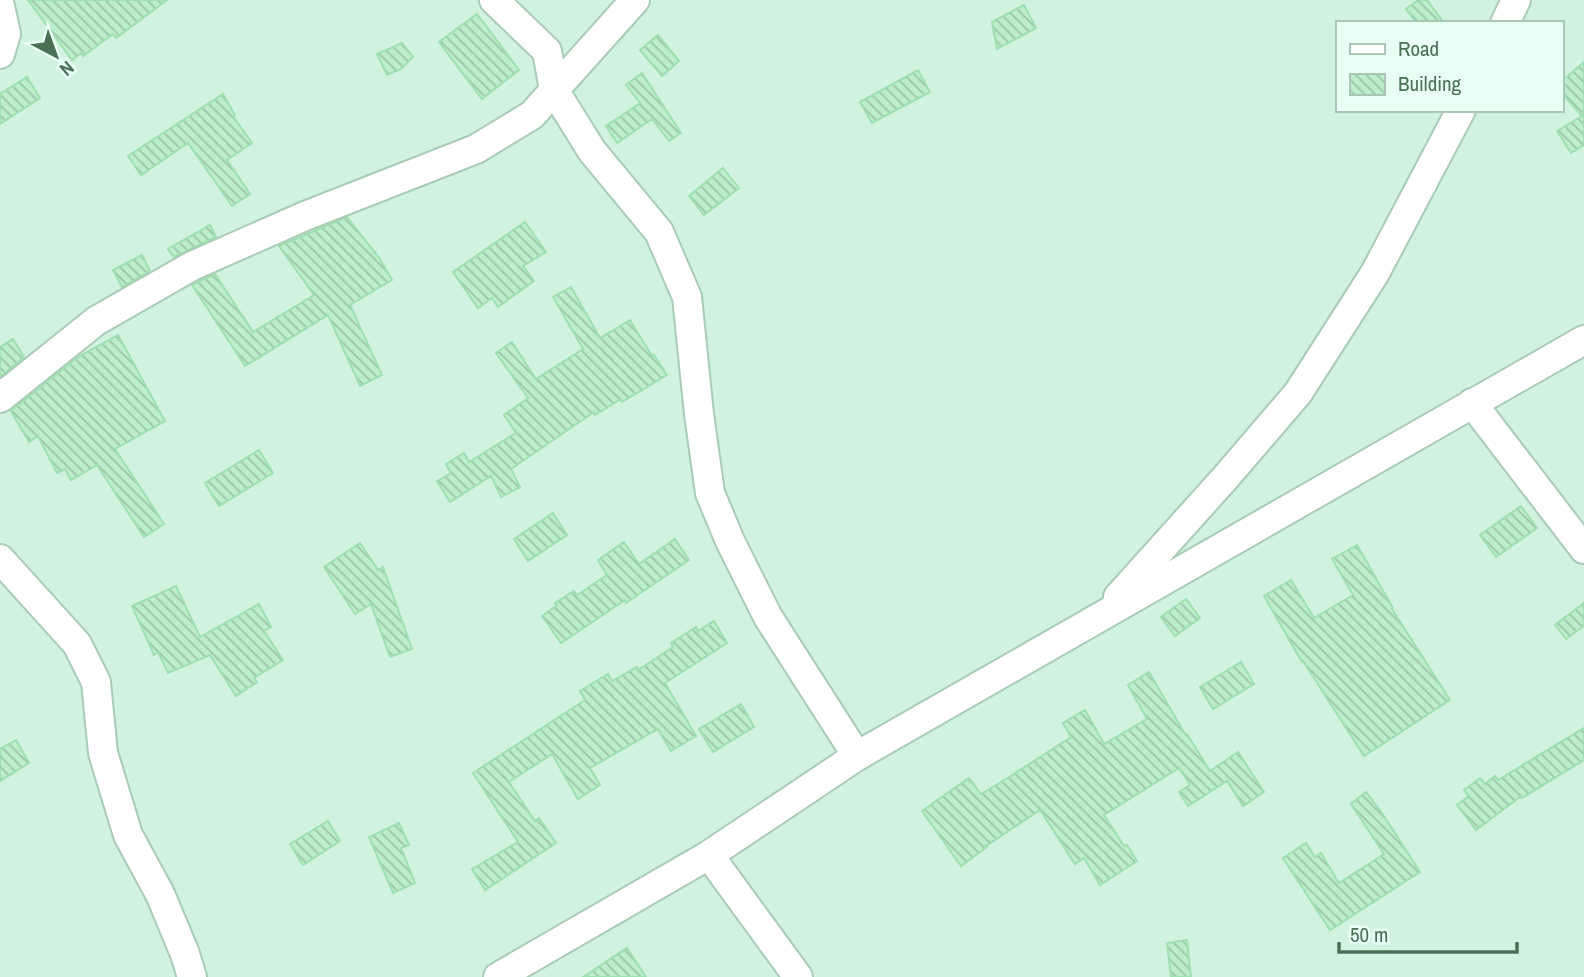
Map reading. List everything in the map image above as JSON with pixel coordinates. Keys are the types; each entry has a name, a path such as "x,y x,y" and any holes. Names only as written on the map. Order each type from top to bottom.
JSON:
{"street":[{"path":"494,0 547,51 554,90 592,151 659,232 687,297 710,493 730,541 768,617 857,756"},
{"path":"0,398 96,321 192,266 305,216 476,149 532,115 635,0"},
{"path":"1506,21 1516,0"},
{"path":"0,6 6,34 0,54"},
{"path":"1100,617 1226,478 1298,393 1375,273 1460,112"},
{"path":"498,977 709,855 857,756 1584,340"},
{"path":"1472,403 1584,549"},
{"path":"0,559 77,644 96,682 103,753 128,835 160,894 186,954 192,977"},
{"path":"709,855 798,977"}],"shaded area":[{"path":"0,0 1584,0 1584,977 0,977"}],"building":[{"path":"28,0 167,0 116,38 113,34 83,56 81,53 72,60"},
{"path":"1418,0 1427,0 1443,21 1415,21 1406,9"},
{"path":"1024,5 1036,28 997,49 992,22"},
{"path":"477,14 519,70 482,99 439,42"},
{"path":"658,35 679,61 662,76 640,50"},
{"path":"402,43 413,57 401,69 387,75 377,54"},
{"path":"1584,62 1584,145 1571,153 1557,131 1582,116 1563,94 1563,80"},
{"path":"918,70 930,92 872,123 860,102"},
{"path":"642,73 681,133 669,141 652,119 617,143 606,126 640,103 626,85"},
{"path":"27,77 40,98 0,124 0,94"},
{"path":"223,94 235,115 233,116 252,143 227,160 250,194 232,206 188,143 141,175 128,156"},
{"path":"723,168 739,188 704,215 689,196"},
{"path":"347,217 380,259 392,280 350,305 382,375 360,386 328,315 245,366 192,285 215,274 253,332 314,295 279,246"},
{"path":"525,222 546,252 523,266 534,281 498,307 492,298 478,308 453,272"},
{"path":"210,225 216,237 174,257 168,249"},
{"path":"142,255 150,271 122,287 113,270"},
{"path":"571,287 600,338 630,320 667,375 622,402 621,399 595,415 594,412 511,469 520,487 501,497 491,476 450,502 437,481 451,473 446,464 464,453 469,462 516,433 504,415 528,398 496,353 512,342 536,379 583,349 553,297"},
{"path":"118,335 165,421 115,449 164,524 144,537 97,465 71,480 65,469 57,473 38,436 29,442 11,411 78,357"},
{"path":"13,339 24,357 0,377 0,347"},
{"path":"259,450 273,473 219,506 205,483"},
{"path":"1521,506 1537,528 1496,557 1480,535"},
{"path":"553,513 567,535 528,561 514,539"},
{"path":"675,539 689,560 561,643 542,616 557,605 555,603 574,591 577,595 607,575 598,560 624,542 639,564"},
{"path":"360,543 378,570 383,567 412,649 390,657 371,604 355,614 324,567"},
{"path":"1357,545 1392,609 1450,700 1364,756 1302,662 1264,596 1291,580 1314,618 1353,595 1332,559"},
{"path":"176,586 200,637 259,604 271,627 264,631 283,660 254,678 257,682 236,696 210,655 168,673 158,652 154,655 132,606"},
{"path":"1186,599 1200,618 1175,636 1161,617"},
{"path":"1584,603 1584,626 1566,639 1555,625"},
{"path":"714,621 727,643 665,683 696,736 671,751 658,729 590,768 600,785 578,799 552,754 509,782 535,821 539,818 556,843 485,890 472,869 518,842 473,773 585,700 580,691 608,674 612,681 637,667 638,670 673,647 671,643 696,627 698,631"},
{"path":"1241,662 1254,684 1213,709 1200,687"},
{"path":"1149,672 1210,771 1238,752 1264,792 1243,806 1227,781 1188,806 1179,792 1190,785 1179,768 1104,815 1137,861 1100,885 1084,858 1075,864 1040,810 961,866 922,811 969,778 981,794 1006,779 1071,737 1063,723 1085,710 1104,744 1147,719 1128,685"},
{"path":"741,704 754,727 713,752 699,729"},
{"path":"1584,728 1584,760 1520,797 1476,830 1457,805 1469,796 1464,790 1480,778 1485,784 1495,776 1498,780"},
{"path":"16,740 29,763 0,781 0,749"},
{"path":"1366,792 1420,872 1330,930 1283,858 1306,843 1315,857 1321,853 1339,883 1384,854 1351,804"},
{"path":"328,821 340,841 303,865 290,844"},
{"path":"399,823 409,845 401,848 415,883 393,893 369,837"},
{"path":"1187,940 1191,977 1171,977 1167,943"},
{"path":"627,948 646,977 583,977"}]}
